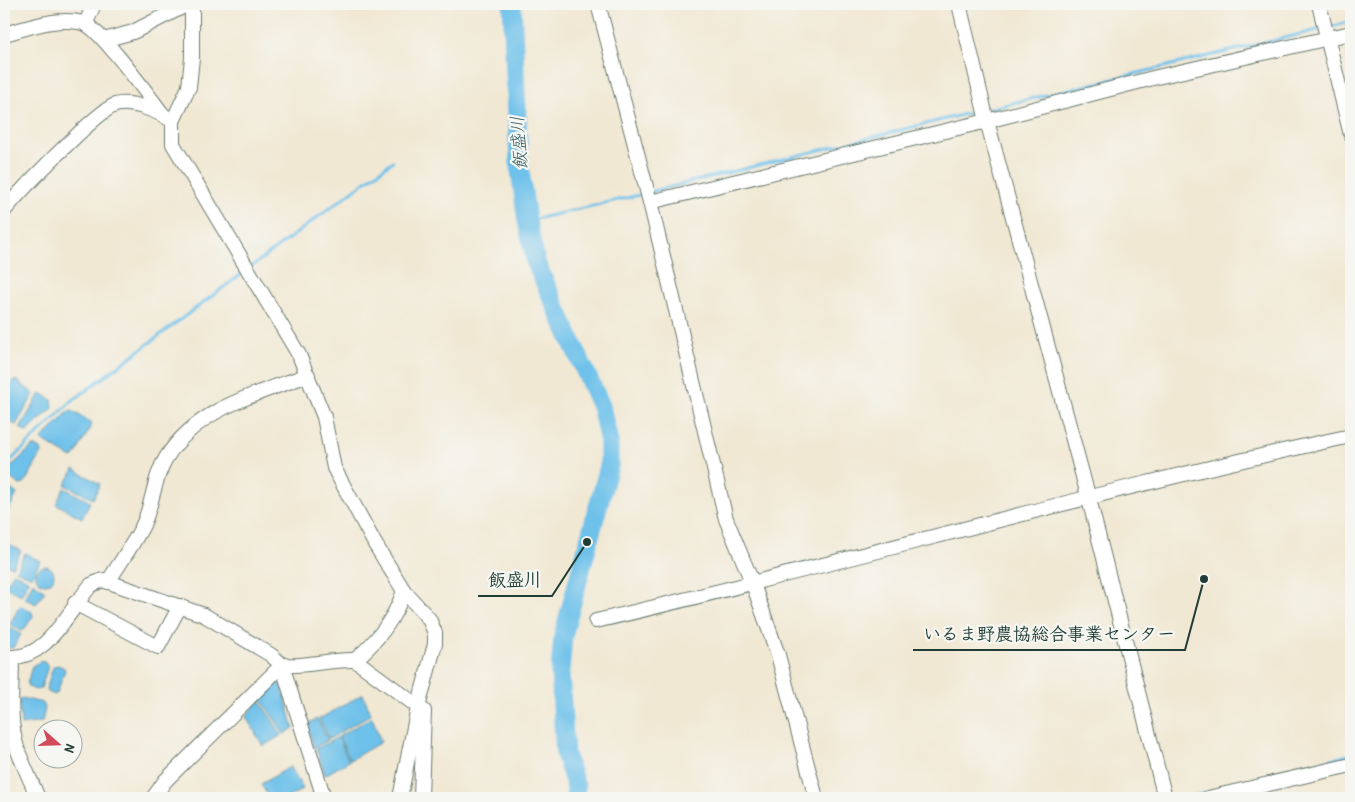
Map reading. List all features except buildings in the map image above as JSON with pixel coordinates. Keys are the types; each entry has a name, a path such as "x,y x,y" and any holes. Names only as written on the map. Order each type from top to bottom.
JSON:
{"street":[{"path":"86,23 94,4"},
{"path":"104,40 133,32 169,8 190,4 192,58 189,87 169,118"},
{"path":"598,4 650,202 726,519 753,584 778,655 816,798"},
{"path":"959,4 986,113 1089,499 1165,798"},
{"path":"1319,4 1351,135"},
{"path":"4,34 47,23 74,21 86,23 104,40 169,118 173,144 181,160 299,355 324,417 334,468 375,544 404,591 429,619 435,633 435,644 418,707 400,798"},
{"path":"650,202 986,113 1157,76 1326,32 1351,33"},
{"path":"4,211 19,192 97,118 114,105 128,104 169,118"},
{"path":"108,582 142,527 156,478 165,460 181,439 192,428 216,411 308,375"},
{"path":"596,621 753,584 1252,457 1351,436"},
{"path":"38,798 18,750 14,731 8,657 29,654 42,646 91,585 103,580 180,606 220,623 271,655 282,665 324,798"},
{"path":"153,798 166,781 282,665 299,666 355,660 387,627 397,611 404,591"},
{"path":"75,603 158,647 180,606"},
{"path":"355,660 424,711 421,798"},
{"path":"1208,798 1351,765"}],"water":[{"path":"16,380 34,394 16,425 4,418 4,396 12,381"},
{"path":"43,394 52,400 53,408 27,432 20,428 39,395"},
{"path":"70,410 91,422 92,425 72,458 41,440"},
{"path":"33,446 41,449 42,453 24,484 20,485 7,476 6,471"},
{"path":"74,469 100,484 93,499 65,485"},
{"path":"4,484 17,494 4,519"},
{"path":"64,488 90,502 82,518 56,504"},
{"path":"4,541 21,551 12,567 4,563"},
{"path":"25,553 40,561 32,577 16,570"},
{"path":"41,566 49,566 54,571 52,582 41,584 36,579 36,571"},
{"path":"14,572 29,581 21,595 5,587"},
{"path":"33,582 45,591 36,604 25,598"},
{"path":"22,606 32,612 33,616 24,630 21,631 10,624 19,607"},
{"path":"8,627 21,634 13,648 4,647 4,634"},
{"path":"41,661 48,666 41,688 36,690 28,687 27,684 32,666"},
{"path":"57,665 65,670 55,695 47,692 46,689 53,667"},
{"path":"277,683 281,684 294,728 284,734 261,699"},
{"path":"363,694 371,714 329,739 319,719"},
{"path":"21,698 43,703 45,708 42,720 32,720 32,723 21,725 19,702"},
{"path":"259,700 282,735 263,746 246,717"},
{"path":"372,717 381,742 350,760 339,736"},
{"path":"317,719 328,740 314,748 307,724"},
{"path":"338,737 349,761 325,775 316,749"},
{"path":"290,767 303,789 287,798 269,798 261,784"}],"waterway":[{"name":"飯盛川","path":"512,4 519,163 527,221 536,263 601,406 609,442 609,466 563,636 560,672 565,754 576,787 575,798"},
{"path":"1328,28 1351,21"},
{"path":"988,109 1322,29"},
{"path":"650,192 982,110"},
{"path":"251,267 393,161"},
{"path":"527,221 644,194"},
{"path":"4,467 72,401 244,272"},
{"path":"1258,780 1351,754"},
{"path":"1185,798 1206,793"}],"place":[{"name":"飯盛川","path":"587,542"},
{"name":"いるま野農協総合事業センター","path":"1204,579"}]}
